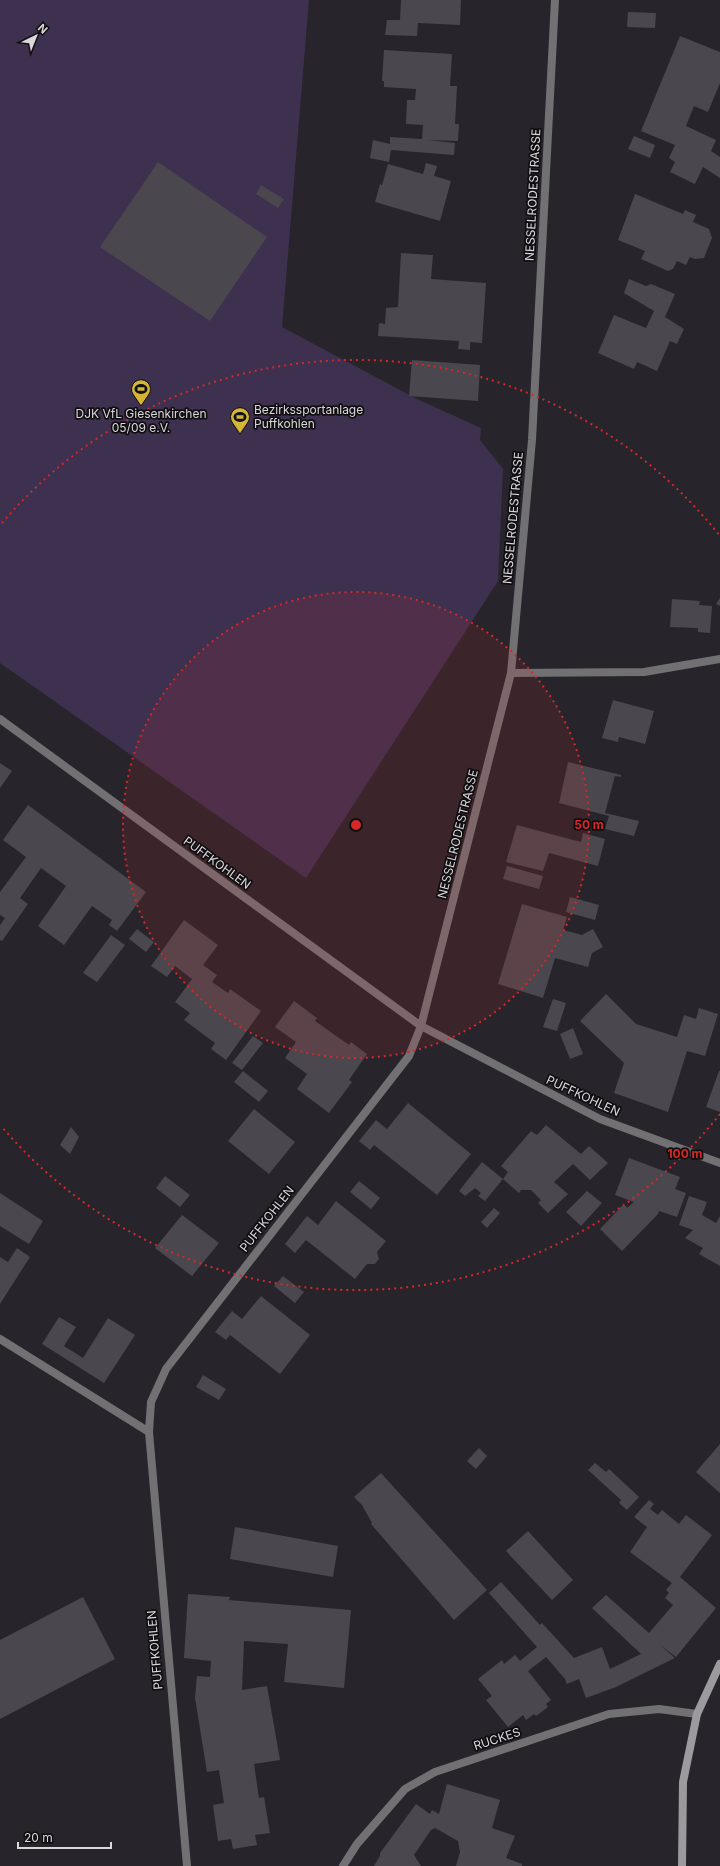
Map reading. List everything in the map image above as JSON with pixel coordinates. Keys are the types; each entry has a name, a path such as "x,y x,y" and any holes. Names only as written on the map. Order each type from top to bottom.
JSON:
{"main road":[{"path":"682,1866 683,1782 697,1714 720,1664"}],"street":[{"name":"NESSELRODESTRASSE","path":"421,1026 511,673 532,440 555,0"},
{"path":"511,673 644,672 720,659"},
{"name":"PUFFKOHLEN","path":"0,719 421,1026 600,1119 720,1163"},
{"name":"PUFFKOHLEN","path":"187,1866 149,1432 151,1402 166,1369 409,1056 421,1026"},
{"path":"0,1339 149,1432"},
{"name":"RUCKES","path":"343,1866 357,1844 405,1789 435,1772 609,1714 659,1708 697,1714"}],"shaded area":[{"name":"Bezirkssportanlage Puffkohlen","path":"0,0 309,0 282,327 417,399 481,428 480,440 503,469 498,581 306,878 0,663"}],"building":[{"path":"401,0 461,0 460,25 418,23 417,36 385,35 387,20 400,20"},
{"path":"628,12 656,13 655,28 627,27"},
{"path":"680,36 720,52 720,83 708,112 694,106 686,126 716,140 711,151 720,157 720,178 703,167 695,184 670,172 675,162 669,158 675,145 641,131"},
{"path":"384,50 452,54 450,86 457,86 455,124 459,124 458,141 428,140 455,143 454,155 391,150 389,162 370,158 373,140 390,144 390,137 422,139 423,125 406,124 407,100 415,100 416,89 384,87 384,81 382,81"},
{"path":"634,136 655,145 650,158 628,149"},
{"path":"158,162 267,237 210,321 100,247"},
{"path":"426,163 437,166 434,176 451,181 440,221 375,202 388,164 423,174"},
{"path":"261,185 284,199 278,208 256,194"},
{"path":"635,194 683,214 685,210 696,215 693,222 709,229 712,238 704,258 695,259 690,257 686,265 677,261 673,269 668,271 641,259 645,251 618,240"},
{"path":"401,253 433,255 431,279 486,283 482,343 470,342 470,350 458,349 459,341 378,336 379,323 385,324 386,308 398,307"},
{"path":"629,279 646,286 651,284 675,294 665,317 684,329 677,344 670,341 657,371 637,362 634,369 598,353 614,315 646,328 654,311 624,293"},
{"path":"412,360 480,365 478,401 409,396"},
{"path":"720,598 720,606 716,604"},
{"path":"672,599 700,601 699,605 712,606 710,633 698,632 698,628 670,627"},
{"path":"613,700 654,711 645,744 619,737 618,742 602,738"},
{"path":"568,762 621,775 621,777 615,776 605,813 639,821 634,836 605,829 609,816 559,803"},
{"path":"0,763 12,771 0,788"},
{"path":"28,805 146,892 117,931 109,925 112,920 92,906 64,945 38,926 66,886 41,868 20,898 28,904 2,941 0,940 0,925 5,918 0,915 0,892 26,857 3,840"},
{"path":"517,825 581,842 583,833 605,839 598,866 549,853 543,871 506,862"},
{"path":"507,866 543,876 539,889 503,879"},
{"path":"570,897 599,905 595,920 566,912"},
{"path":"522,904 567,917 563,930 582,935 593,929 603,947 592,953 588,967 555,958 543,998 498,984"},
{"path":"184,920 218,945 203,965 217,975 212,982 228,993 230,989 261,1011 226,1060 211,1049 215,1043 184,1020 190,1013 175,1002 192,979 175,966 167,977 151,966"},
{"path":"137,929 154,942 146,952 129,939"},
{"path":"111,935 125,945 97,982 83,973"},
{"path":"606,994 636,1024 677,1037 684,1015 696,1019 699,1008 718,1014 705,1056 687,1051 668,1112 614,1093 624,1063 580,1021"},
{"path":"553,999 566,1003 557,1031 543,1027"},
{"path":"294,1001 317,1018 315,1021 349,1045 351,1042 367,1054 349,1080 352,1082 329,1113 297,1089 307,1074 285,1058 296,1042 275,1027"},
{"path":"573,1028 583,1054 570,1059 560,1034"},
{"path":"253,1036 263,1043 242,1070 232,1063"},
{"path":"243,1071 268,1091 259,1102 234,1082"},
{"path":"720,1071 720,1112 706,1107"},
{"path":"408,1103 471,1154 437,1195 374,1145 370,1150 359,1141 376,1120 387,1129"},
{"path":"254,1109 295,1142 269,1174 228,1141"},
{"path":"546,1125 581,1154 589,1146 608,1163 590,1180 573,1164 554,1182 568,1194 548,1213 538,1203 541,1200 531,1190 521,1190 519,1193 503,1179 508,1172 501,1166 531,1131 537,1135"},
{"path":"71,1127 79,1137 70,1154 60,1145"},
{"path":"629,1158 680,1177 675,1189 686,1193 677,1217 659,1211 658,1214 622,1251 600,1229 622,1206 626,1206 627,1208 634,1202 615,1195"},
{"path":"482,1162 503,1179 485,1201 478,1196 481,1193 475,1188 465,1196 459,1191"},
{"path":"165,1176 190,1195 180,1207 156,1188"},
{"path":"359,1181 380,1198 371,1209 350,1192"},
{"path":"587,1191 602,1203 581,1226 566,1212"},
{"path":"0,1193 43,1221 29,1244 0,1226"},
{"path":"689,1196 707,1202 702,1215 716,1223 720,1216 720,1266 699,1254 703,1248 685,1238 693,1230 679,1225"},
{"path":"336,1201 386,1241 377,1252 379,1259 375,1264 367,1264 355,1279 306,1240 295,1253 285,1244 307,1216 318,1225"},
{"path":"494,1208 500,1213 487,1228 481,1222"},
{"path":"182,1215 219,1243 192,1276 155,1248"},
{"path":"17,1248 30,1257 0,1304 0,1257 8,1262"},
{"path":"283,1276 304,1292 295,1303 274,1286"},
{"path":"261,1296 310,1335 280,1374 230,1335 226,1340 215,1332 232,1311 242,1319"},
{"path":"59,1317 76,1327 64,1346 83,1358 108,1318 135,1335 104,1383 42,1344"},
{"path":"203,1375 226,1389 219,1400 196,1387"},
{"path":"720,1444 720,1493 696,1472"},
{"path":"479,1448 487,1456 476,1469 467,1461"},
{"path":"595,1463 606,1472 609,1469 639,1497 627,1510 619,1503 621,1500 588,1470"},
{"path":"381,1473 487,1590 454,1620 371,1524 372,1523 362,1505 354,1497"},
{"path":"649,1500 654,1504 650,1509 658,1515 662,1510 679,1524 686,1515 712,1535 680,1577 716,1608 676,1657 660,1645 675,1658 616,1687 586,1698 579,1679 567,1684 565,1679 546,1657 528,1671 551,1700 546,1704 548,1707 536,1716 534,1714 526,1720 523,1715 508,1727 486,1700 492,1696 478,1679 502,1660 504,1664 515,1655 520,1661 537,1647 489,1593 501,1582 540,1625 542,1623 574,1658 602,1647 610,1669 641,1654 592,1608 606,1595 649,1633 673,1605 665,1598 669,1593 666,1590 672,1583 630,1552 647,1527 634,1517"},
{"path":"235,1527 338,1546 333,1577 230,1559"},
{"path":"528,1531 573,1580 552,1600 506,1551"},
{"path":"188,1594 230,1597 229,1600 351,1610 344,1688 284,1682 288,1644 244,1641 242,1690 267,1686 280,1760 254,1764 259,1798 264,1797 270,1833 255,1835 257,1845 233,1849 231,1839 218,1841 213,1805 224,1803 219,1770 207,1772 195,1698 197,1676 210,1677 211,1661 184,1658"},
{"path":"83,1597 115,1659 0,1719 0,1640"},
{"path":"447,1784 500,1800 492,1828 515,1836 506,1858 522,1864 522,1866 456,1866 460,1852 458,1841 435,1828 431,1830 414,1855 421,1866 374,1866 380,1856 380,1853 416,1804 430,1814 432,1810 439,1814"}],"place":[{"name":"DJK VfL Giesenkirchen 05/09 e.V.","path":"141,406"},
{"name":"Bezirkssportanlage Puffkohlen","path":"240,434"}]}
